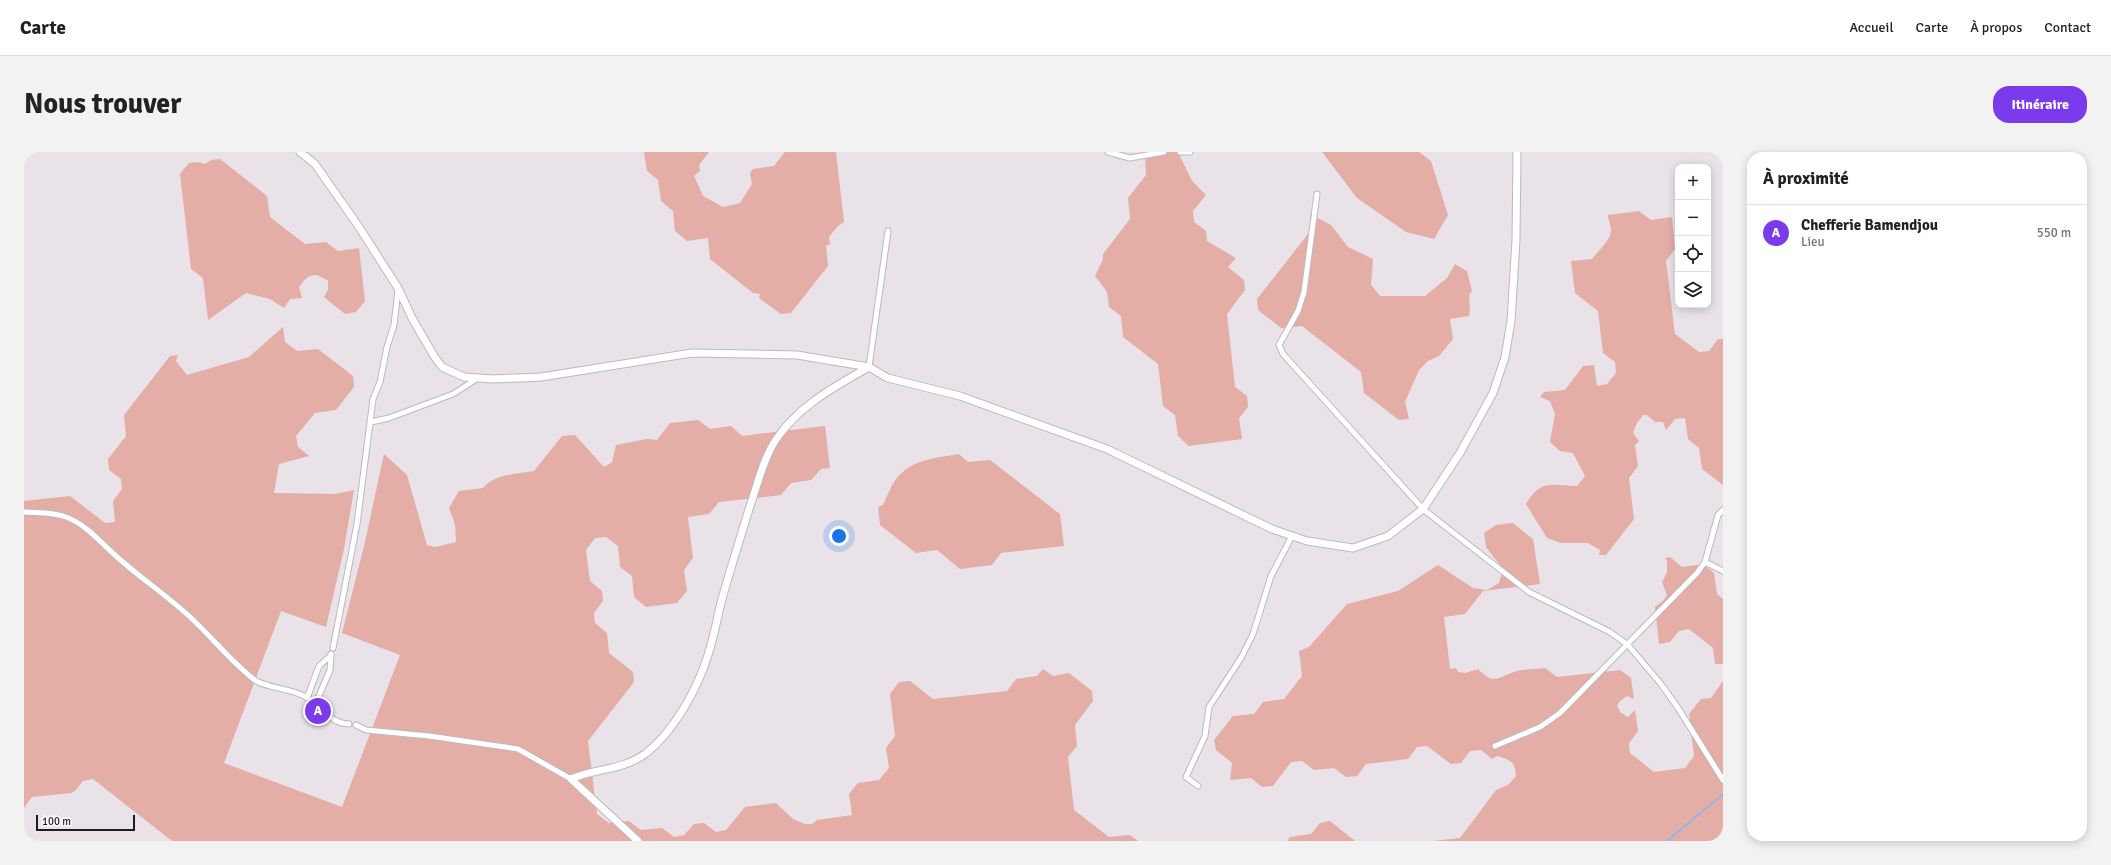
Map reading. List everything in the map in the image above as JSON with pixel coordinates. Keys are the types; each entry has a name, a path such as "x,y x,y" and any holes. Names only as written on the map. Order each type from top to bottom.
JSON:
{"main road":[{"path":"300,152 315,164 359,227 398,288 415,324 442,367 464,377 541,377 692,353 797,355 869,367 888,378 967,398 1107,449 1249,519 1292,536 1323,544 1353,548 1388,536 1423,509 1448,474 1479,421 1493,393 1505,357 1511,321 1517,152"},
{"path":"571,779 632,762 656,745 665,734 693,691 708,655 722,599 762,468 775,442 795,417 822,394 869,367"},
{"path":"571,779 638,841"}],"street":[{"path":"1108,152 1130,158 1164,152"},
{"path":"1180,152 1190,152"},
{"path":"1317,194 1304,292 1298,311 1279,345 1283,354 1423,509 1529,592 1610,632 1628,645 1661,684 1678,708 1723,780"},
{"path":"869,367 888,231"},
{"path":"315,705 330,670 331,653 357,524 373,398 380,382 387,347 394,325 398,288"},
{"path":"371,422 389,418 453,394 478,378"},
{"path":"1495,746 1540,727 1550,720 1628,645 1697,573 1705,562 1718,515 1723,510"},
{"path":"24,512 50,513 66,517 83,526 153,588 187,614 256,681 266,686 286,689 307,698 335,721 349,724"},
{"path":"1198,786 1186,777 1204,736 1209,707 1242,658 1259,620 1271,576 1292,536"},
{"path":"1705,562 1723,571"},
{"path":"307,698 319,666 331,653"},
{"path":"356,725 366,730 429,736 518,749 571,779"}],"shaded area":[{"path":"644,152 709,152 699,165 700,171 694,176 703,196 723,207 740,203 752,184 750,173 753,169 774,166 785,152 836,152 844,222 838,226 829,237 830,245 826,245 828,266 791,313 781,314 759,298 760,294 753,293 710,259 708,238 687,241 675,231 673,211 661,201 658,180 647,171"},
{"path":"1145,152 1178,152 1192,181 1206,195 1193,211 1194,222 1206,231 1207,241 1236,258 1228,267 1244,280 1245,290 1227,314 1235,387 1247,396 1248,407 1239,418 1242,439 1189,446 1178,436 1175,415 1163,406 1158,364 1123,337 1121,316 1109,307 1107,292 1095,276 1103,259 1103,254 1130,219 1128,198 1146,175"},
{"path":"1322,152 1419,152 1431,161 1448,215 1434,239 1406,232 1357,198"},
{"path":"220,159 267,196 270,217 305,244 326,242 338,251 359,248 365,301 356,312 345,314 324,297 328,290 328,281 319,276 312,275 299,287 302,298 290,299 284,308 270,299 246,293 208,320 203,278 191,269 180,174 189,163 198,162 205,164 211,160"},
{"path":"1639,211 1651,220 1672,217 1675,249 1666,261 1675,334 1699,352 1709,351 1718,339 1723,339 1723,485 1702,469 1699,448 1688,439 1685,418 1675,419 1666,430 1663,422 1655,422 1647,415 1643,415 1637,423 1633,433 1639,441 1635,445 1638,466 1629,478 1634,519 1606,555 1599,555 1600,550 1588,543 1561,543 1547,538 1526,504 1536,490 1542,487 1547,485 1577,486 1585,476 1573,453 1560,451 1550,442 1555,414 1550,401 1540,397 1544,392 1565,390 1583,366 1594,365 1597,386 1607,384 1616,373 1615,362 1603,353 1598,311 1575,293 1571,261 1592,259 1604,245 1609,238 1611,230 1608,215"},
{"path":"1310,214 1331,225 1348,247 1373,259 1371,285 1380,296 1425,296 1447,278 1455,264 1467,271 1472,291 1469,295 1469,316 1450,319 1453,339 1439,356 1428,361 1419,370 1405,402 1409,419 1399,420 1364,393 1361,372 1302,326 1281,328 1258,310 1257,299 1312,229"},
{"path":"283,327 285,342 297,351 318,349 353,376 354,387 336,410 315,413 296,436 298,447 309,456 279,464 274,493 335,494 354,490 344,549 326,627 281,611 224,763 342,807 400,655 342,633 365,542 384,454 407,475 427,545 435,547 456,542 455,524 449,508 459,491 483,488 488,483 499,477 534,471 562,436 575,435 604,467 612,462 616,445 647,439 657,440 670,423 698,420 710,429 731,426 742,436 825,426 830,468 821,469 811,480 791,483 781,495 719,502 709,514 688,517 693,558 684,570 687,591 677,603 646,607 634,597 632,576 620,567 618,546 606,537 595,538 586,550 590,581 602,591 603,601 594,613 595,623 607,633 609,653 633,672 634,682 588,741 597,814 609,823 629,821 641,830 662,828 674,837 684,835 694,824 704,823 716,832 726,830 745,807 776,803 793,819 805,824 812,824 817,820 852,815 849,794 858,783 879,780 889,768 886,748 895,736 890,694 899,682 910,681 933,699 1007,691 1016,679 1037,676 1043,669 1053,676 1069,673 1092,691 1093,701 1075,725 1077,746 1068,757 1074,810 1109,837 1130,835 1138,841 172,841 93,779 83,781 75,791 71,793 32,797 24,808 24,501 70,496 105,523 115,522 113,501 122,489 121,479 109,470 108,459 126,436 124,415 170,356 178,355 176,361 187,375 249,357"},
{"path":"959,454 968,462 990,460 1060,514 1064,546 1001,553 992,565 960,569 937,550 916,553 880,525 878,507 883,505 893,484 903,472 925,460"},
{"path":"1513,523 1533,539 1540,584 1483,591 1465,614 1444,617 1450,669 1456,668 1458,672 1465,673 1478,669 1492,679 1518,671 1545,668 1557,677 1620,670 1631,678 1634,699 1627,696 1620,701 1617,706 1621,713 1628,717 1635,710 1638,731 1629,743 1630,753 1654,772 1685,768 1694,756 1689,714 1701,699 1711,698 1723,681 1723,841 1432,841 1460,838 1496,790 1508,785 1516,776 1515,768 1509,760 1497,756 1492,759 1481,750 1470,751 1461,763 1451,764 1427,746 1417,747 1408,759 1366,764 1357,776 1346,777 1334,768 1314,770 1302,761 1291,762 1273,786 1262,787 1251,778 1230,780 1232,763 1216,750 1214,740 1233,716 1254,714 1263,702 1284,699 1302,676 1299,651 1309,647 1347,604 1398,591 1438,565 1473,588 1487,590 1499,583 1503,569 1486,547 1484,533 1496,525"},
{"path":"1670,557 1682,567 1703,564 1714,573 1717,594 1723,599 1723,664 1715,664 1713,648 1689,629 1679,631 1670,642 1659,644 1655,607 1663,601 1667,595 1662,582 1667,572 1667,561 1665,558"},
{"path":"1330,821 1355,841 1287,841 1290,837 1311,834 1320,823"}],"waterway":[{"path":"1667,841 1723,794"}],"place":[{"name":"Chefferie Bamendjou","path":"318,711"}]}
